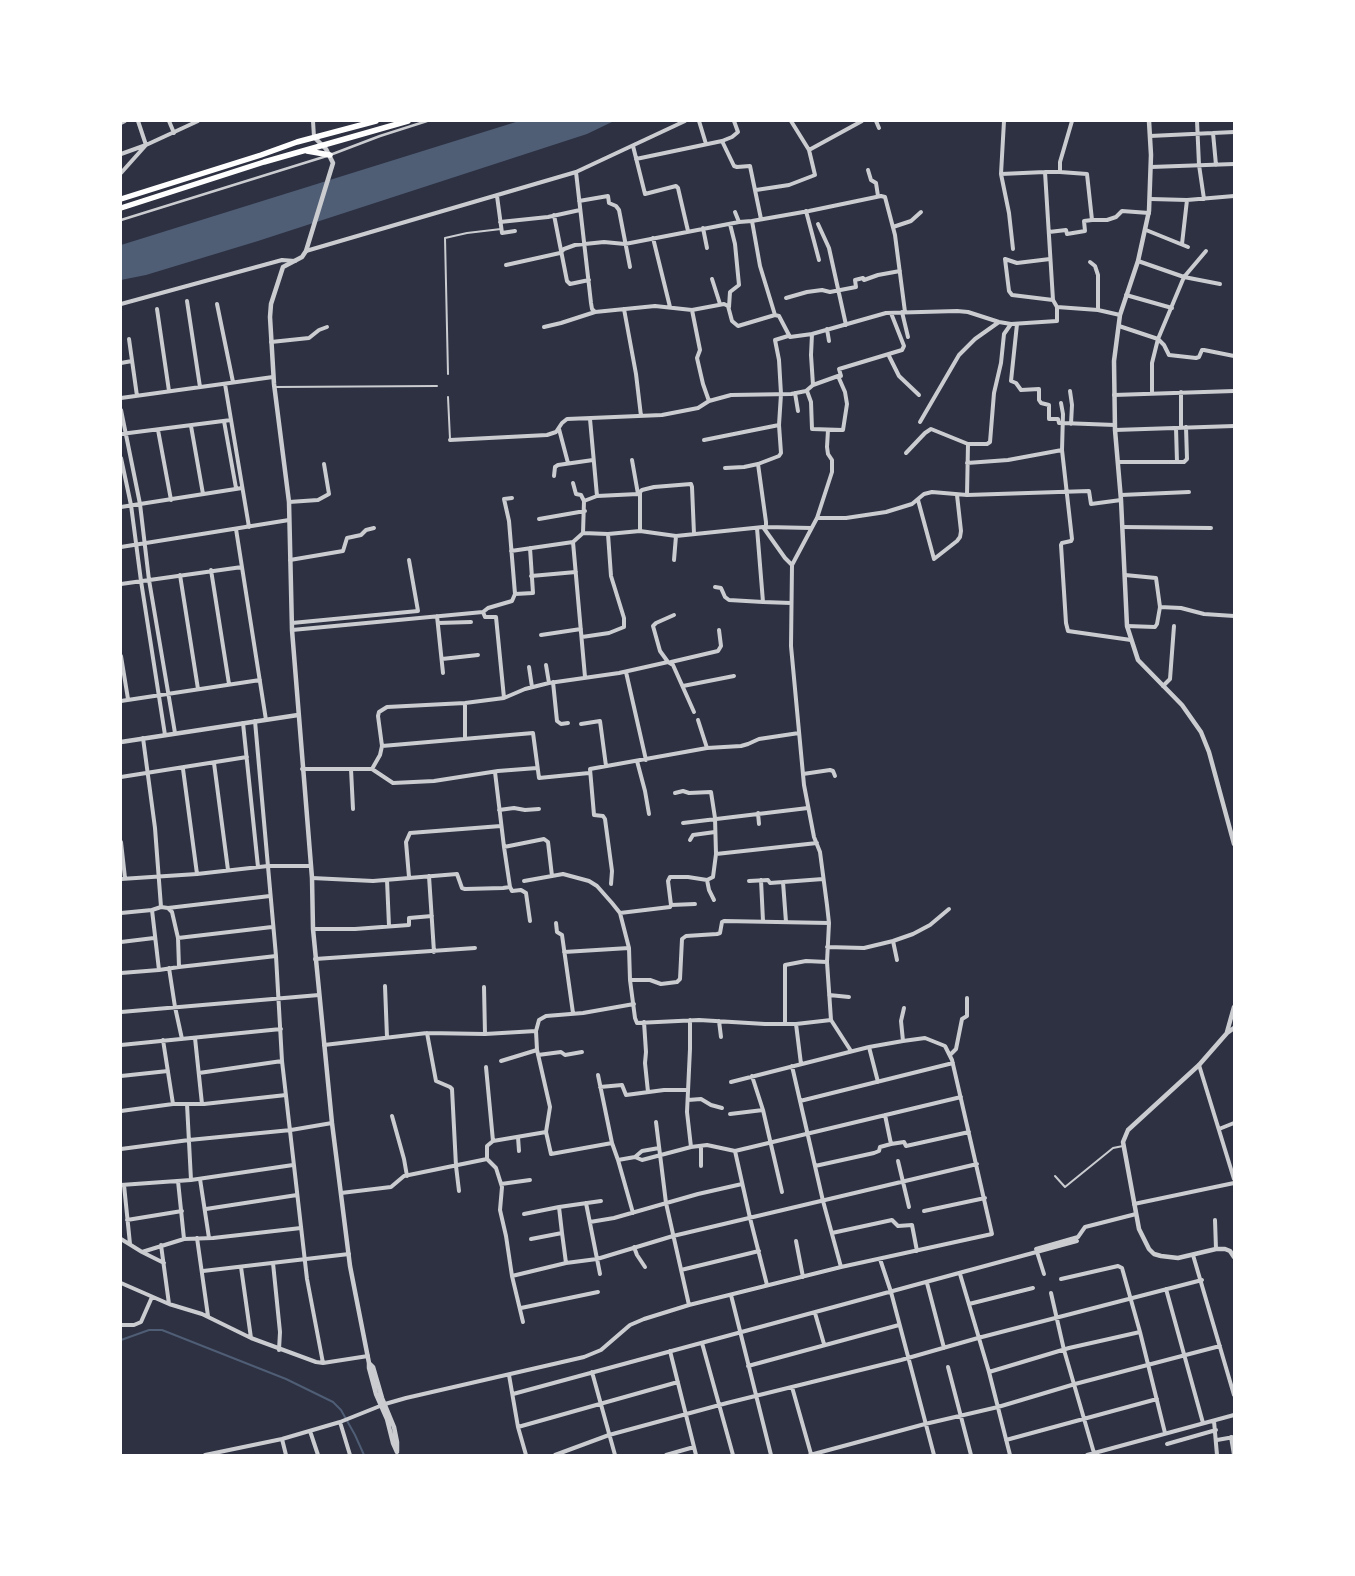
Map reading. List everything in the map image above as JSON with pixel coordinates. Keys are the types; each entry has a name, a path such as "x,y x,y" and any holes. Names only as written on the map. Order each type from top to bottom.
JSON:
{"main road":[{"path":"121,199 314,137 376,121"},
{"path":"121,208 299,152 408,121"},
{"path":"299,152 310,151 330,155"}],"street":[{"path":"121,123 125,121"},
{"path":"138,121 146,145"},
{"path":"170,121 174,133"},
{"path":"121,174 139,150 146,145 198,121"},
{"path":"313,121 314,137 324,145 330,155 332,164 307,249 302,257 286,264 280,272 271,304 271,342 274,387 289,502 292,630 312,878 315,959 332,1123 349,1254 368,1356 373,1367 383,1405 394,1427 397,1453"},
{"path":"121,220 330,155 426,121"},
{"path":"307,249 576,172 685,121"},
{"path":"699,121 706,144"},
{"path":"636,159 722,141 738,132 734,121"},
{"path":"756,190 789,185 815,175 809,150 791,121"},
{"path":"809,150 862,121"},
{"path":"876,121 879,128"},
{"path":"1004,121 1001,174 1009,213 1013,249"},
{"path":"1060,172 1060,162 1072,121"},
{"path":"1148,121 1151,199 1146,230 1138,260 1120,314 1114,361 1115,427 1123,527 1127,626 1138,660 1190,714 1205,741 1234,844"},
{"path":"1197,121 1204,199"},
{"path":"1150,136 1234,132"},
{"path":"1214,134 1216,165"},
{"path":"722,141 734,166 737,168 750,166 761,219"},
{"path":"633,146 644,191 646,194 676,186 688,231"},
{"path":"122,154 139,150"},
{"path":"122,154 131,161"},
{"path":"1151,167 1234,164"},
{"path":"868,170 871,180 876,183 878,196"},
{"path":"576,172 592,307 595,312"},
{"path":"1001,174 1045,172 1087,174 1092,220"},
{"path":"725,468 758,464 781,454 779,425 782,394 775,340 788,336 793,338 812,334 892,312 957,311 976,314 1011,324 1056,321 1058,319 1057,307 1053,300 1045,172"},
{"path":"497,196 501,231 515,231"},
{"path":"579,201 608,196 609,203 616,206 619,210 630,267"},
{"path":"506,265 561,252 568,247 585,243 612,242 626,244 704,228 806,212 878,196 885,197 893,227 908,337"},
{"path":"1151,199 1187,200 1234,196"},
{"path":"1182,244 1187,200"},
{"path":"500,222 554,216 580,210"},
{"path":"735,212 739,222"},
{"path":"806,212 819,260"},
{"path":"893,227 911,221 921,212"},
{"path":"1049,232 1066,230 1067,234 1085,231 1084,221 1107,220 1116,217 1122,212 1149,213"},
{"path":"554,216 568,283 589,280"},
{"path":"752,221 760,266 776,315 779,316 788,336"},
{"path":"730,224 735,244 739,285 730,292 729,308 732,321 738,326 776,315"},
{"path":"818,224 829,248 846,325"},
{"path":"704,228 707,248"},
{"path":"1146,230 1188,247"},
{"path":"653,238 670,307"},
{"path":"1152,393 1152,363 1158,339 1184,277 1206,252"},
{"path":"1050,259 1017,263 1005,259 1009,291 1012,296 1053,300"},
{"path":"121,304 282,260 295,261"},
{"path":"1138,260 1184,277 1220,284"},
{"path":"1090,262 1096,266 1098,275 1098,310"},
{"path":"786,298 807,292 838,291 856,287 855,280 863,278 864,280 900,271"},
{"path":"712,279 720,304"},
{"path":"1126,295 1172,308"},
{"path":"187,301 200,387"},
{"path":"217,304 233,382"},
{"path":"544,326 561,323 595,312 624,309 670,307 692,310 720,304 724,304 729,308"},
{"path":"1057,307 1098,310 1120,314"},
{"path":"157,309 169,391"},
{"path":"624,309 636,374 641,416"},
{"path":"692,310 700,350 698,361 709,401"},
{"path":"450,440 547,435 559,429 567,419 641,416 678,412 698,408 709,401 731,395 782,394 807,390 812,385 841,376 839,369 902,350 904,346 892,312"},
{"path":"920,422 959,355 975,339 999,322"},
{"path":"906,453 931,429 968,444 990,443 994,393 1001,363 1004,334 1011,324"},
{"path":"1017,324 1011,381 1016,383 1021,390 1039,389 1039,400 1049,405 1049,420 1058,419 1060,423 1115,427 1181,428 1234,426"},
{"path":"1118,326 1158,339 1164,345 1169,356 1197,358 1202,350 1234,356"},
{"path":"271,342 309,338 326,327"},
{"path":"827,329 829,341"},
{"path":"812,334 812,385"},
{"path":"129,338 137,396"},
{"path":"888,354 898,376 919,395"},
{"path":"121,363 132,361"},
{"path":"807,390 811,402 812,429 843,430 847,404 845,392 838,376"},
{"path":"121,398 274,377"},
{"path":"225,384 249,527"},
{"path":"1070,391 1072,405 1071,424"},
{"path":"1114,395 1234,391"},
{"path":"1181,392 1181,428"},
{"path":"795,393 798,411"},
{"path":"1061,403 1063,414 1062,450 1072,539 1061,545 1068,631 1130,640"},
{"path":"121,410 123,433 140,504 149,580 175,733"},
{"path":"590,419 597,496"},
{"path":"123,433 231,420"},
{"path":"224,421 236,488"},
{"path":"704,440 779,425"},
{"path":"191,426 203,494"},
{"path":"1118,462 1184,462 1186,459 1186,427"},
{"path":"1176,428 1177,462"},
{"path":"559,429 568,462"},
{"path":"158,430 170,500"},
{"path":"828,430 827,446 832,467 817,518 792,565 791,646 803,774 808,808 820,852 829,923 826,962 831,1020 851,1051"},
{"path":"967,495 968,444"},
{"path":"967,463 1008,460 1062,450"},
{"path":"121,458 131,505 165,734"},
{"path":"554,476 555,466 568,462 593,460"},
{"path":"632,460 639,493 640,530"},
{"path":"289,502 318,500 329,494 324,464"},
{"path":"758,464 764,527 792,565"},
{"path":"573,483 576,494 581,495 584,501 584,533"},
{"path":"584,501 597,496 639,493 642,490 654,487 690,484 692,487 694,534"},
{"path":"121,507 242,488"},
{"path":"817,518 846,518 873,515 898,509 918,500 924,494 932,492 967,495 1089,491 1091,504 1121,497 1189,492"},
{"path":"918,500 934,559 957,541 960,536 957,495"},
{"path":"292,630 483,612 488,608 513,599 509,521 504,499 512,498"},
{"path":"539,519 585,511"},
{"path":"121,547 289,520"},
{"path":"511,551 573,542 584,533 608,534 640,530 676,536 764,527 811,528"},
{"path":"1123,527 1211,528"},
{"path":"290,560 343,551 346,538 360,535 366,530 374,528"},
{"path":"757,528 763,602"},
{"path":"236,529 266,720"},
{"path":"582,637 602,634 624,627 624,618 612,576 608,534"},
{"path":"674,560 676,536"},
{"path":"573,542 585,678"},
{"path":"514,594 533,592 530,548"},
{"path":"292,623 418,611 408,560"},
{"path":"121,584 242,567"},
{"path":"211,570 229,684"},
{"path":"531,576 576,572"},
{"path":"180,575 198,689"},
{"path":"1124,575 1156,578 1160,607 1158,624 1155,627 1127,626"},
{"path":"715,587 721,588 725,597 729,600 791,603"},
{"path":"1160,607 1181,608 1204,614 1234,616"},
{"path":"483,612 484,617 496,617 504,698"},
{"path":"674,615 653,626 658,646 683,686 694,712"},
{"path":"437,616 444,673"},
{"path":"438,623 471,622"},
{"path":"1163,686 1170,679 1174,626"},
{"path":"541,635 581,629"},
{"path":"372,769 380,755 382,746 378,716 382,709 504,698 532,687 626,672 669,662 718,650 721,646 720,630"},
{"path":"442,659 478,655"},
{"path":"121,656 128,700"},
{"path":"154,662 163,660"},
{"path":"546,665 557,721 561,724 568,723"},
{"path":"529,667 532,687"},
{"path":"626,672 646,760"},
{"path":"683,686 734,676"},
{"path":"121,700 260,680"},
{"path":"464,703 465,738"},
{"path":"121,742 298,715"},
{"path":"698,720 707,748"},
{"path":"256,721 272,927 276,956 282,1061 304,1259 323,1363"},
{"path":"581,724 600,722 606,766"},
{"path":"242,723 258,867"},
{"path":"611,884 612,870 605,819 602,816 594,815 591,768 707,748 741,746 759,738 799,732"},
{"path":"382,746 533,733 537,768 541,778 590,773"},
{"path":"143,738 155,828 161,907"},
{"path":"121,777 247,757"},
{"path":"637,761 649,814"},
{"path":"214,763 228,870"},
{"path":"183,768 196,874"},
{"path":"302,769 372,769 393,783 434,781 537,768"},
{"path":"351,769 353,809"},
{"path":"803,774 830,770 833,771 835,776"},
{"path":"495,772 510,887 512,891 521,890 525,892 530,921"},
{"path":"675,792 711,792 715,818 716,854 713,877 709,880 709,890 714,900"},
{"path":"499,810 514,808 525,810 539,809"},
{"path":"682,823 808,808"},
{"path":"758,813 759,824"},
{"path":"409,877 406,842 410,833 501,826"},
{"path":"690,840 692,835 715,832"},
{"path":"504,847 547,840 552,876"},
{"path":"121,842 123,878 196,874 268,866 310,866"},
{"path":"716,854 817,842"},
{"path":"312,878 373,881 457,874 462,888 465,889 510,887"},
{"path":"524,881 563,874 589,881 597,886 620,913 629,948 630,980 636,1022 690,1020 796,1024 831,1020"},
{"path":"429,876 434,952"},
{"path":"671,905 668,881 670,877 695,877 709,880"},
{"path":"749,881 768,880 770,883 824,879"},
{"path":"387,880 389,926"},
{"path":"761,880 763,921"},
{"path":"784,882 786,922"},
{"path":"121,913 270,896"},
{"path":"620,913 666,908 671,905 695,904"},
{"path":"168,908 172,912 178,938 179,967"},
{"path":"827,947 864,948 893,941 913,934 930,925 949,909"},
{"path":"152,910 159,970"},
{"path":"313,929 355,929 408,925 409,918 432,916"},
{"path":"630,980 650,980 661,984 677,982 680,978 681,940 684,936 720,933 722,922 724,921 829,923"},
{"path":"556,923 557,932 562,935 573,1014"},
{"path":"178,938 272,927"},
{"path":"121,942 154,938"},
{"path":"893,941 897,960"},
{"path":"315,959 475,948"},
{"path":"564,952 629,948"},
{"path":"121,974 276,956"},
{"path":"786,1024 786,964 806,960 826,962"},
{"path":"169,968 182,1039"},
{"path":"385,986 387,1037"},
{"path":"484,987 485,1034"},
{"path":"829,994 849,997"},
{"path":"121,1012 319,995"},
{"path":"950,1055 956,1049 962,1019 967,1016 967,998"},
{"path":"612,1144 550,1153 546,1132 550,1107 537,1050 536,1031 541,1017 634,1004"},
{"path":"1226,1033 1234,1007"},
{"path":"903,1040 901,1018 904,1008"},
{"path":"690,1020 687,1112 691,1147"},
{"path":"719,1021 721,1037"},
{"path":"644,1022 648,1092"},
{"path":"796,1024 800,1064"},
{"path":"1234,1028 1226,1033 1199,1064 1128,1130 1124,1137 1123,1146 1142,1236 1154,1254 1173,1257 1193,1255 1216,1249 1228,1250 1234,1257"},
{"path":"121,1045 281,1029"},
{"path":"324,1045 427,1033 485,1034 536,1031"},
{"path":"427,1033 438,1083 450,1086 452,1089 459,1191"},
{"path":"195,1038 202,1104"},
{"path":"205,1455 282,1439 341,1422 383,1405 462,1384 584,1357 602,1350 630,1326 644,1319 689,1305 841,1267 992,1234 953,1063 945,1046 925,1038 903,1040 851,1051 731,1082"},
{"path":"163,1040 173,1104"},
{"path":"869,1047 878,1082"},
{"path":"500,1061 537,1050"},
{"path":"538,1055 561,1052 565,1055 582,1052"},
{"path":"199,1073 282,1061"},
{"path":"800,1101 953,1063"},
{"path":"1199,1064 1234,1179"},
{"path":"792,1066 823,1201 841,1267"},
{"path":"486,1067 493,1141"},
{"path":"121,1076 168,1071"},
{"path":"598,1075 612,1144 633,1213"},
{"path":"752,1076 763,1110 782,1192"},
{"path":"600,1087 622,1085 626,1095 664,1090 688,1090"},
{"path":"121,1111 173,1104 202,1104 286,1096"},
{"path":"635,1157 642,1160 701,1146 713,1146 735,1151 961,1097"},
{"path":"688,1100 701,1099 711,1105 722,1108"},
{"path":"187,1104 191,1180"},
{"path":"730,1114 763,1110"},
{"path":"885,1115 891,1144"},
{"path":"392,1116 407,1176"},
{"path":"656,1122 666,1203 689,1305"},
{"path":"121,1149 291,1130 332,1123"},
{"path":"1219,1129 1234,1123"},
{"path":"523,1322 512,1276 500,1210 503,1190 496,1168 488,1159 487,1146 493,1141 546,1132"},
{"path":"815,1166 877,1152 880,1147 891,1144 904,1142 906,1146 969,1132"},
{"path":"518,1137 519,1151"},
{"path":"701,1146 702,1166"},
{"path":"618,1160 635,1157 642,1151 659,1148"},
{"path":"735,1151 767,1286"},
{"path":"1227,1156 1234,1155"},
{"path":"341,1192 391,1186 404,1176 488,1159"},
{"path":"898,1161 909,1207"},
{"path":"512,1276 566,1263 597,1259 673,1236 977,1164"},
{"path":"130,1244 123,1185 200,1179 294,1165"},
{"path":"200,1179 209,1238"},
{"path":"501,1184 530,1180"},
{"path":"178,1181 184,1239"},
{"path":"1134,1204 1234,1183"},
{"path":"590,1222 633,1213 742,1184"},
{"path":"206,1209 297,1194"},
{"path":"924,1211 985,1198"},
{"path":"524,1214 601,1201"},
{"path":"586,1204 600,1274"},
{"path":"559,1207 566,1263"},
{"path":"127,1220 182,1211"},
{"path":"513,1394 960,1274 1078,1239 1084,1228 1136,1214"},
{"path":"832,1233 892,1220 897,1226 912,1224 917,1251"},
{"path":"1215,1220 1216,1249"},
{"path":"142,1252 184,1239 301,1228"},
{"path":"531,1239 562,1233"},
{"path":"197,1238 208,1316"},
{"path":"121,1239 164,1263"},
{"path":"796,1241 804,1276"},
{"path":"161,1246 169,1304"},
{"path":"634,1247 645,1267"},
{"path":"681,1270 759,1250"},
{"path":"1036,1250 1044,1274"},
{"path":"203,1272 349,1254"},
{"path":"1193,1255 1202,1280 1234,1395"},
{"path":"880,1259 891,1292 934,1455"},
{"path":"273,1262 280,1332 279,1350"},
{"path":"1062,1279 1120,1266 1140,1332 1165,1433"},
{"path":"241,1267 251,1338"},
{"path":"960,1274 989,1372 1010,1455"},
{"path":"555,1455 609,1436 720,1405 908,1358 1202,1280"},
{"path":"927,1283 944,1348"},
{"path":"121,1284 169,1304 208,1316 279,1350 316,1362 323,1363 368,1356"},
{"path":"969,1304 1033,1288"},
{"path":"1166,1289 1203,1423"},
{"path":"520,1308 598,1292"},
{"path":"1051,1293 1064,1350 1094,1453"},
{"path":"731,1295 771,1455"},
{"path":"122,1325 134,1325 141,1322 152,1297"},
{"path":"815,1313 824,1344"},
{"path":"748,1366 899,1325"},
{"path":"989,1372 1064,1350 1140,1332"},
{"path":"702,1343 732,1455"},
{"path":"792,1387 810,1455 925,1424 998,1407 1075,1384 1220,1346"},
{"path":"670,1352 696,1455"},
{"path":"948,1367 971,1455"},
{"path":"592,1372 615,1455"},
{"path":"509,1375 518,1427 526,1455"},
{"path":"518,1427 678,1382"},
{"path":"1006,1440 1157,1400"},
{"path":"1088,1455 1234,1415"},
{"path":"1214,1421 1218,1455"},
{"path":"341,1422 350,1455"},
{"path":"1167,1444 1216,1430"},
{"path":"310,1431 318,1455"},
{"path":"1217,1440 1232,1437 1234,1455"},
{"path":"282,1439 286,1455"},
{"path":"666,1455 694,1447"},
{"path":"244,1448 246,1454"}],"lane":[{"path":"448,374 445,238 467,233 501,231"},
{"path":"274,387 437,386"},
{"path":"448,397 450,440"},
{"path":"1055,1176 1065,1187 1113,1148 1123,1146"}],"water":[{"path":"519,121 614,121 587,134 258,241 146,275 121,280 121,245"}],"waterway":[{"path":"121,1340 149,1330 162,1330 286,1379 333,1402 341,1410 364,1455"}]}
